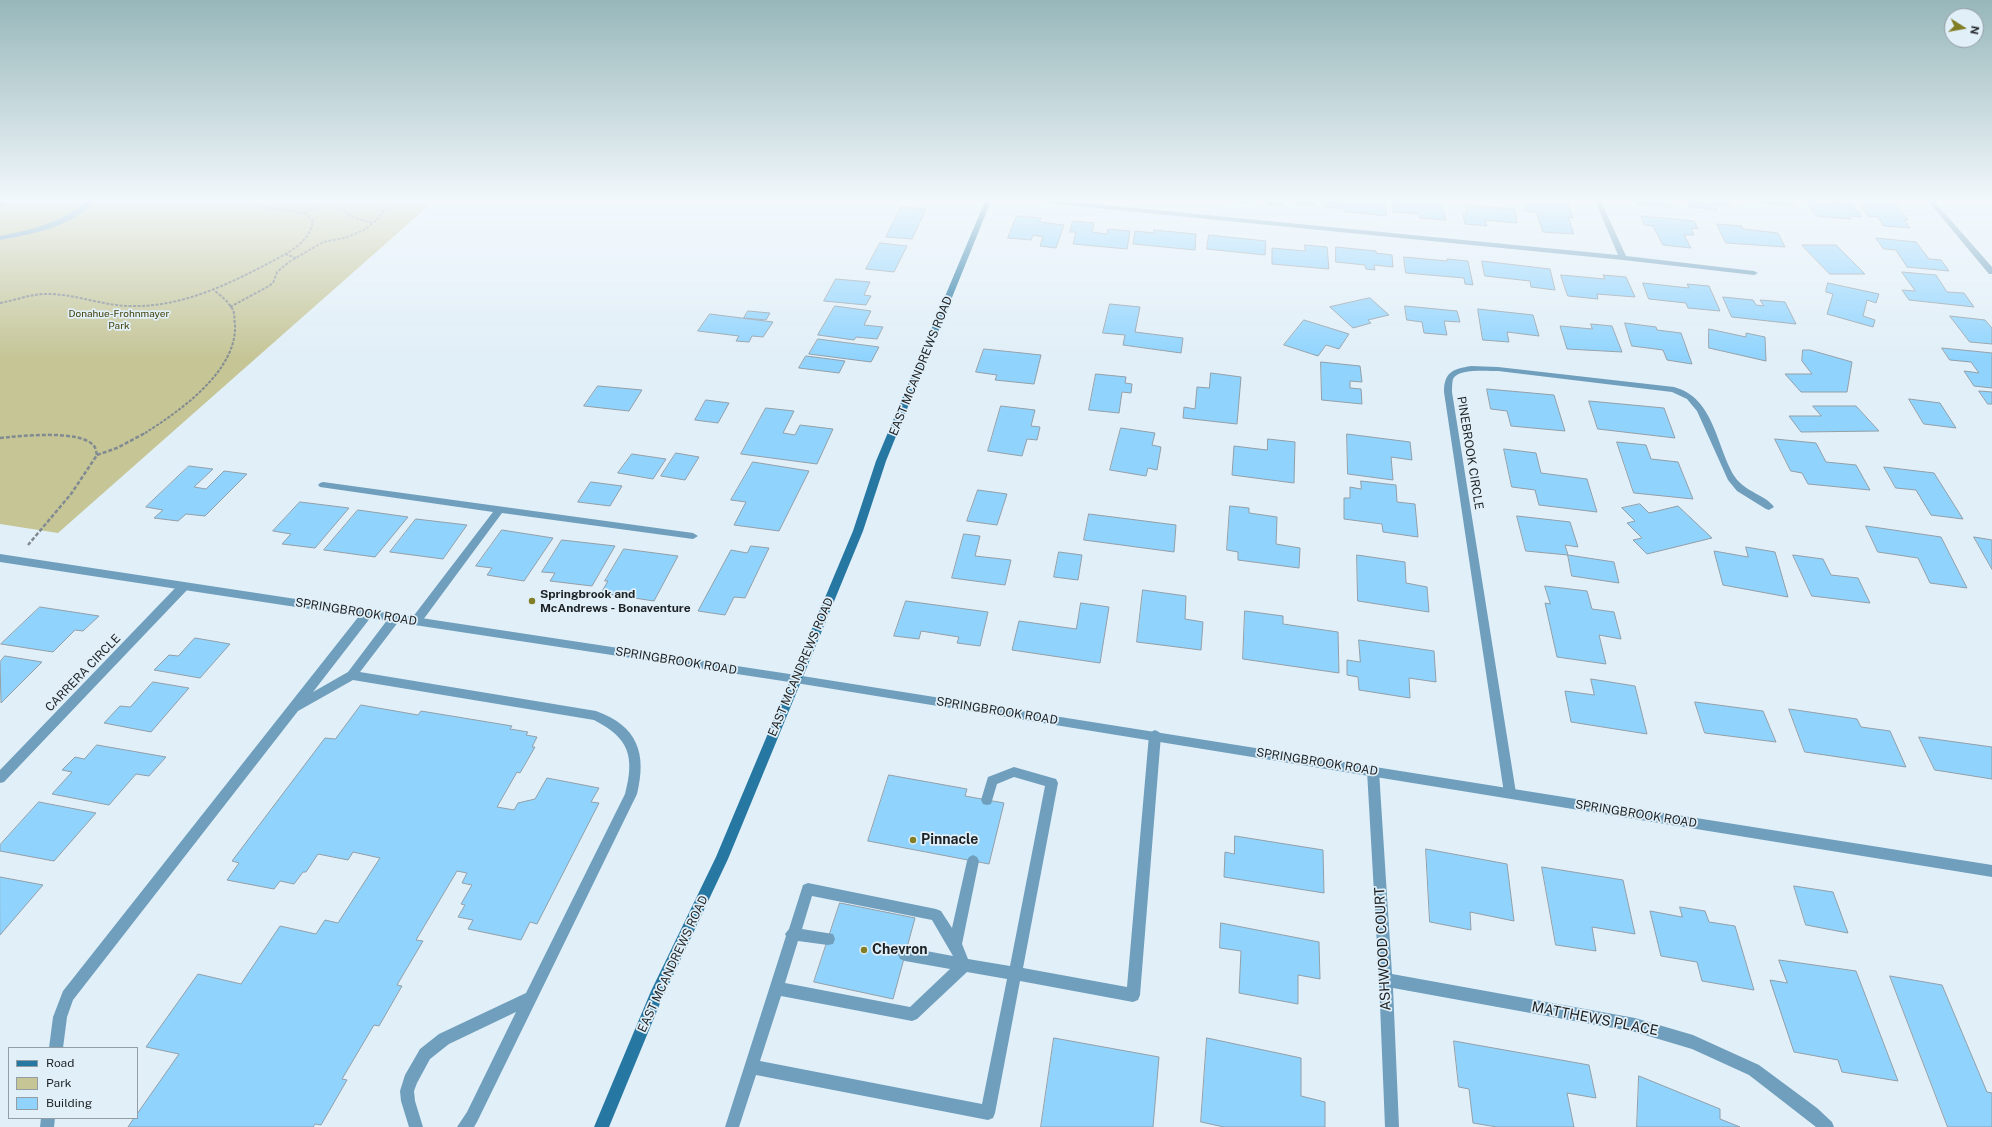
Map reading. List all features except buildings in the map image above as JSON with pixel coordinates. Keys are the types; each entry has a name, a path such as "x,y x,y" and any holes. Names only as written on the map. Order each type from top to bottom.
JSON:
{"main road":[{"name":"EAST MCANDREWS ROAD","path":"601,1127 656,996 722,859 858,531 881,461 966,254"}],"street":[{"path":"1579,254 1754,274"},
{"path":"1622,254 1624,258"},
{"path":"1976,254 1992,272"},
{"name":"PINEBROOK CIRCLE","path":"1510,793 1448,392 1449,379 1456,373 1469,368 1498,369 1674,390 1690,397 1701,410 1731,478 1740,489 1768,507"},
{"path":"323,484 693,536"},
{"path":"416,622 500,510"},
{"name":"SPRINGBROOK ROAD","path":"0,558 796,679 1992,871"},
{"name":"CARRERA CIRCLE","path":"0,778 184,586"},
{"path":"56,1047 60,1017 68,996 367,614"},
{"path":"293,708 352,675 395,618"},
{"path":"352,675 584,712 608,721 620,728 629,739 637,764 636,779 631,794 472,1117 464,1127"},
{"path":"905,954 1015,975 1133,995 1155,736"},
{"name":"ASHWOOD COURT","path":"1373,771 1386,980 1392,1127"},
{"path":"752,1067 988,1114 1052,783 1014,772 992,780 987,800"},
{"path":"955,944 973,861"},
{"path":"732,1127 752,1067 792,934 808,889 936,915 955,944 964,965"},
{"path":"792,934 828,939"},
{"path":"776,988 912,1014 964,965"},
{"name":"MATTHEWS PLACE","path":"1386,980 1636,1025 1693,1042 1754,1070 1812,1113 1827,1127"},
{"path":"416,1127 408,1101 407,1091 410,1080 425,1054 444,1039 531,998"}],"path":[{"path":"0,303 32,296 51,294 129,306 174,301 214,290 285,254 296,258"},
{"path":"230,306 269,286 273,283 281,267 303,254"},
{"path":"13,560 72,494 97,455 123,446 144,434 187,404 214,376 230,352 236,327 233,312 230,306 224,298 214,290"},
{"path":"0,438 35,435 66,435 83,439 94,446 97,455"}],"green space":[{"name":"Donahue-Frohnmayer Park","path":"0,254 374,254 58,533 0,524"}],"place":[{"name":"Springbrook and McAndrews - Bonaventure","path":"532,601"},
{"name":"Pinnacle","path":"913,840"},
{"name":"Chevron","path":"864,950"}]}
